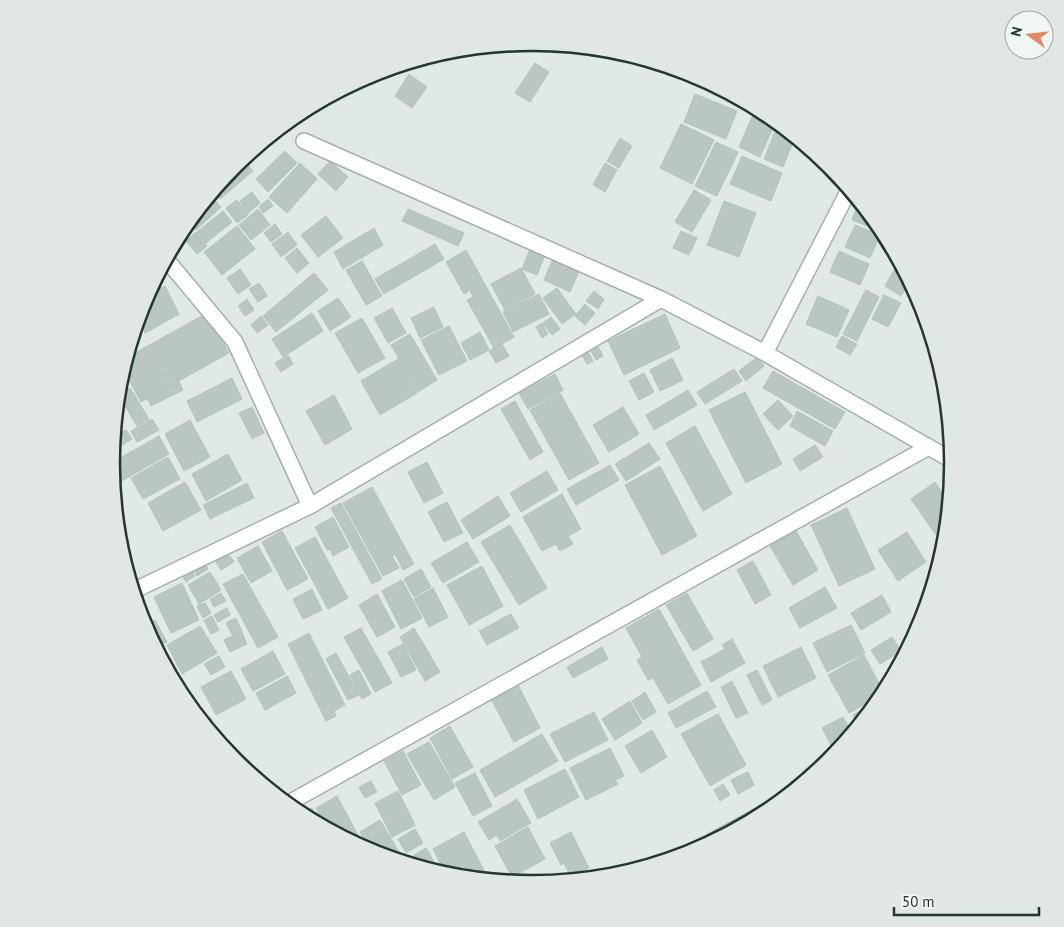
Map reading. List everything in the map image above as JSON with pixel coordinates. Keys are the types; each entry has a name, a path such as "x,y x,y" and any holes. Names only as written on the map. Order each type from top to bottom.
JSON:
{"street":[{"path":"304,141 661,299 765,353 944,456"},
{"path":"765,353 846,197"},
{"path":"171,265 235,342 310,506"},
{"path":"140,588 310,506 661,299"},
{"path":"294,800 927,448"}],"building":[{"path":"535,63 549,72 530,102 515,93"},
{"path":"409,74 427,87 412,108 395,96"},
{"path":"695,94 737,111 726,139 684,122"},
{"path":"753,116 773,129 760,157 739,147"},
{"path":"681,124 714,140 692,184 660,168"},
{"path":"775,131 792,144 783,167 764,159"},
{"path":"620,138 632,146 619,168 607,161"},
{"path":"716,142 738,152 717,196 695,186"},
{"path":"285,151 297,163 268,192 256,179"},
{"path":"742,156 782,173 771,201 730,184"},
{"path":"330,161 348,177 336,191 318,174"},
{"path":"300,163 317,179 287,213 269,197"},
{"path":"605,163 617,170 605,192 593,185"},
{"path":"248,165 253,171 220,199 218,197 222,192"},
{"path":"694,190 711,200 692,232 675,222"},
{"path":"252,192 260,203 248,213 240,201"},
{"path":"268,199 273,206 263,213 259,207"},
{"path":"237,200 248,215 237,223 226,208"},
{"path":"215,201 221,207 196,230 194,228"},
{"path":"724,201 756,213 739,257 707,245"},
{"path":"258,209 270,225 251,240 239,225"},
{"path":"408,209 464,233 458,246 402,221"},
{"path":"856,209 869,227 852,220"},
{"path":"223,211 232,222 206,243 197,232"},
{"path":"326,216 343,238 318,257 301,235"},
{"path":"275,224 282,234 271,242 264,233"},
{"path":"855,225 874,233 878,239 870,258 845,247"},
{"path":"237,226 255,249 222,275 204,252"},
{"path":"374,228 383,245 343,269 334,252"},
{"path":"681,231 697,238 689,255 673,248"},
{"path":"196,232 207,246 197,254 186,241"},
{"path":"288,232 297,245 281,257 272,244"},
{"path":"435,244 444,259 384,294 375,279"},
{"path":"297,248 309,263 297,273 285,258"},
{"path":"530,249 545,255 537,275 522,269"},
{"path":"466,250 514,337 494,348 467,300 473,297 470,290 464,294 446,262"},
{"path":"839,251 869,264 860,285 830,272"},
{"path":"554,257 580,269 570,292 544,280"},
{"path":"362,261 382,296 366,305 346,270"},
{"path":"521,268 535,294 505,310 491,284"},
{"path":"895,268 905,289 901,296 885,286"},
{"path":"240,269 251,285 238,294 227,278"},
{"path":"314,273 328,290 276,332 263,316"},
{"path":"259,283 267,296 258,302 249,289"},
{"path":"165,286 179,314 145,333 143,329 158,290"},
{"path":"557,288 576,314 562,324 543,298"},
{"path":"866,290 879,297 857,341 843,334"},
{"path":"594,291 604,299 598,309 586,301"},
{"path":"539,294 549,314 513,332 503,312"},
{"path":"884,295 901,303 888,327 872,319"},
{"path":"818,296 849,310 837,337 806,324"},
{"path":"338,298 351,317 330,331 318,311"},
{"path":"247,299 254,310 245,316 238,306"},
{"path":"585,304 595,313 585,325 575,316"},
{"path":"434,307 443,327 420,338 411,318"},
{"path":"392,308 406,333 388,343 374,318"},
{"path":"207,313 229,353 141,402 129,380 135,353"},
{"path":"312,313 323,331 283,357 272,339"},
{"path":"665,314 680,348 624,375 608,341"},
{"path":"261,316 268,325 257,333 251,325"},
{"path":"551,317 560,329 552,335 543,323"},
{"path":"362,318 385,358 358,373 335,333"},
{"path":"542,323 548,334 542,338 536,327"},
{"path":"449,326 467,361 439,375 421,340"},
{"path":"480,332 489,350 470,360 461,343"},
{"path":"410,334 437,380 418,392 391,345"},
{"path":"842,336 857,344 850,355 836,347"},
{"path":"596,343 603,356 596,360 589,347"},
{"path":"502,344 509,356 496,363 489,351"},
{"path":"588,352 593,361 587,364 582,355"},
{"path":"288,355 293,364 281,372 275,363"},
{"path":"757,357 764,366 746,381 739,371"},
{"path":"672,358 683,380 660,391 650,370"},
{"path":"398,359 417,393 380,415 361,381"},
{"path":"734,369 742,381 705,404 697,392"},
{"path":"174,371 183,390 151,406 141,386"},
{"path":"773,371 845,412 835,429 763,388"},
{"path":"644,373 654,392 639,400 629,381"},
{"path":"555,374 563,390 528,409 519,393"},
{"path":"232,378 242,399 197,422 187,401"},
{"path":"130,388 149,419 137,426 124,404 127,390"},
{"path":"688,390 697,405 654,430 646,415"},
{"path":"745,392 782,464 746,483 709,410"},
{"path":"560,393 599,463 569,480 530,410"},
{"path":"334,395 352,429 325,445 306,411"},
{"path":"778,400 793,416 778,430 763,414"},
{"path":"515,401 543,452 530,460 501,409"},
{"path":"252,407 264,433 252,439 239,413"},
{"path":"623,407 639,434 609,452 593,425"},
{"path":"797,411 833,431 825,446 790,426"},
{"path":"152,419 159,430 137,442 131,431"},
{"path":"190,420 210,457 184,471 165,434"},
{"path":"695,426 732,494 703,511 666,443"},
{"path":"126,430 132,439 121,446 121,437 121,433"},
{"path":"159,436 169,454 121,482 120,458"},
{"path":"649,443 660,459 626,481 615,464"},
{"path":"815,445 823,457 800,471 793,459"},
{"path":"228,454 242,480 206,501 192,474"},
{"path":"168,457 180,479 143,499 131,478"},
{"path":"427,462 443,493 424,503 408,472"},
{"path":"610,465 619,480 576,505 567,489"},
{"path":"660,466 697,536 662,555 625,485"},
{"path":"547,471 558,490 521,512 510,493"},
{"path":"185,482 201,510 163,531 148,503"},
{"path":"935,482 943,494 937,537 911,499"},
{"path":"247,483 254,498 210,519 203,505"},
{"path":"372,487 414,564 403,570 395,554 392,556 399,568 383,576 343,503"},
{"path":"562,494 581,529 568,536 573,544 560,551 556,544 542,551 523,517"},
{"path":"498,496 510,516 473,539 461,520"},
{"path":"447,502 463,533 444,542 428,512"},
{"path":"341,503 382,579 372,584 331,508"},
{"path":"847,508 875,569 839,586 811,525"},
{"path":"333,517 349,547 333,556 330,549 327,550 315,527"},
{"path":"510,525 547,588 519,605 481,542"},
{"path":"282,531 308,579 287,590 262,542"},
{"path":"796,531 818,570 793,585 770,546"},
{"path":"907,532 926,562 898,581 878,550"},
{"path":"315,537 348,598 328,609 295,548"},
{"path":"467,542 479,562 443,583 431,563"},
{"path":"258,546 272,571 251,583 237,558"},
{"path":"228,553 234,562 221,570 215,560"},
{"path":"203,560 208,569 197,576 192,567"},
{"path":"753,561 771,595 755,604 737,570"},
{"path":"189,566 195,576 186,582 180,572"},
{"path":"482,566 503,606 469,625 447,585"},
{"path":"421,569 431,587 414,597 404,579"},
{"path":"210,572 221,590 199,604 188,585"},
{"path":"243,574 278,637 258,648 223,584"},
{"path":"402,580 422,618 401,629 382,591"},
{"path":"182,583 199,620 171,633 154,597"},
{"path":"825,587 837,608 800,628 789,608"},
{"path":"433,588 448,617 429,627 414,599"},
{"path":"312,589 322,610 303,619 293,599"},
{"path":"221,593 226,601 214,607 210,599"},
{"path":"687,593 713,639 693,651 666,605"},
{"path":"377,594 395,627 377,637 359,605"},
{"path":"882,595 891,612 861,630 851,613"},
{"path":"205,603 211,613 203,618 197,606"},
{"path":"227,608 230,615 218,622 214,615"},
{"path":"659,609 701,685 668,704 653,678 648,680 637,660 642,657 626,628"},
{"path":"511,614 519,628 487,645 479,631"},
{"path":"212,616 219,630 211,634 204,620"},
{"path":"236,618 247,644 230,652 224,640 233,636 226,623"},
{"path":"155,620 167,642 161,645 151,622"},
{"path":"851,625 865,653 827,672 813,643"},
{"path":"200,626 217,653 182,674 167,645"},
{"path":"361,628 392,683 375,692 344,637"},
{"path":"414,628 440,672 425,681 400,637"},
{"path":"309,633 345,705 334,711 336,716 326,721 288,644"},
{"path":"892,637 900,650 898,653 880,664 871,650"},
{"path":"732,639 745,663 711,682 701,662 725,649 722,645"},
{"path":"403,644 416,670 401,677 388,652"},
{"path":"602,647 608,659 573,678 567,667"},
{"path":"801,647 816,678 778,697 763,666"},
{"path":"273,651 285,674 253,691 241,669"},
{"path":"336,653 359,695 348,700 326,659"},
{"path":"864,655 880,685 868,702 849,713 828,675"},
{"path":"219,656 225,667 211,675 204,664"},
{"path":"359,670 371,694 362,699 350,675"},
{"path":"757,670 772,700 762,705 747,675"},
{"path":"231,671 246,699 216,715 201,687"},
{"path":"287,676 296,693 265,710 256,693"},
{"path":"732,681 748,713 736,718 721,687"},
{"path":"517,683 540,728 514,742 490,697"},
{"path":"707,691 716,707 676,728 668,713"},
{"path":"645,692 656,712 643,720 632,701"},
{"path":"630,701 642,723 615,740 602,719"},
{"path":"862,710 855,719 853,715"},
{"path":"594,712 608,740 565,762 550,734"},
{"path":"718,714 746,765 710,786 681,734"},
{"path":"843,717 849,727 831,745 822,728"},
{"path":"450,726 473,767 452,779 430,738"},
{"path":"652,730 667,757 641,773 625,746"},
{"path":"542,734 558,761 495,797 480,770"},
{"path":"429,742 455,787 434,800 407,754"},
{"path":"610,748 624,776 615,780 618,784 586,800 570,768"},
{"path":"403,751 421,785 402,795 384,761"},
{"path":"565,769 579,797 538,819 524,790"},
{"path":"748,772 754,785 738,794 731,780"},
{"path":"475,773 492,806 473,816 455,783"},
{"path":"371,781 377,792 365,798 359,787"},
{"path":"723,784 730,795 720,801 714,790"},
{"path":"398,791 415,825 392,837 375,803"},
{"path":"337,796 359,837 321,818 316,808"},
{"path":"517,799 531,823 500,841 497,835 489,840 478,822"},
{"path":"380,820 400,854 364,840 360,832"},
{"path":"528,827 545,859 515,875 511,875 495,846"},
{"path":"415,829 423,843 406,853 398,839"},
{"path":"464,832 485,873 442,866 433,849"},
{"path":"571,832 589,868 580,873 569,874 564,863 561,865 550,843"},
{"path":"426,848 435,864 425,862 410,858"}]}
